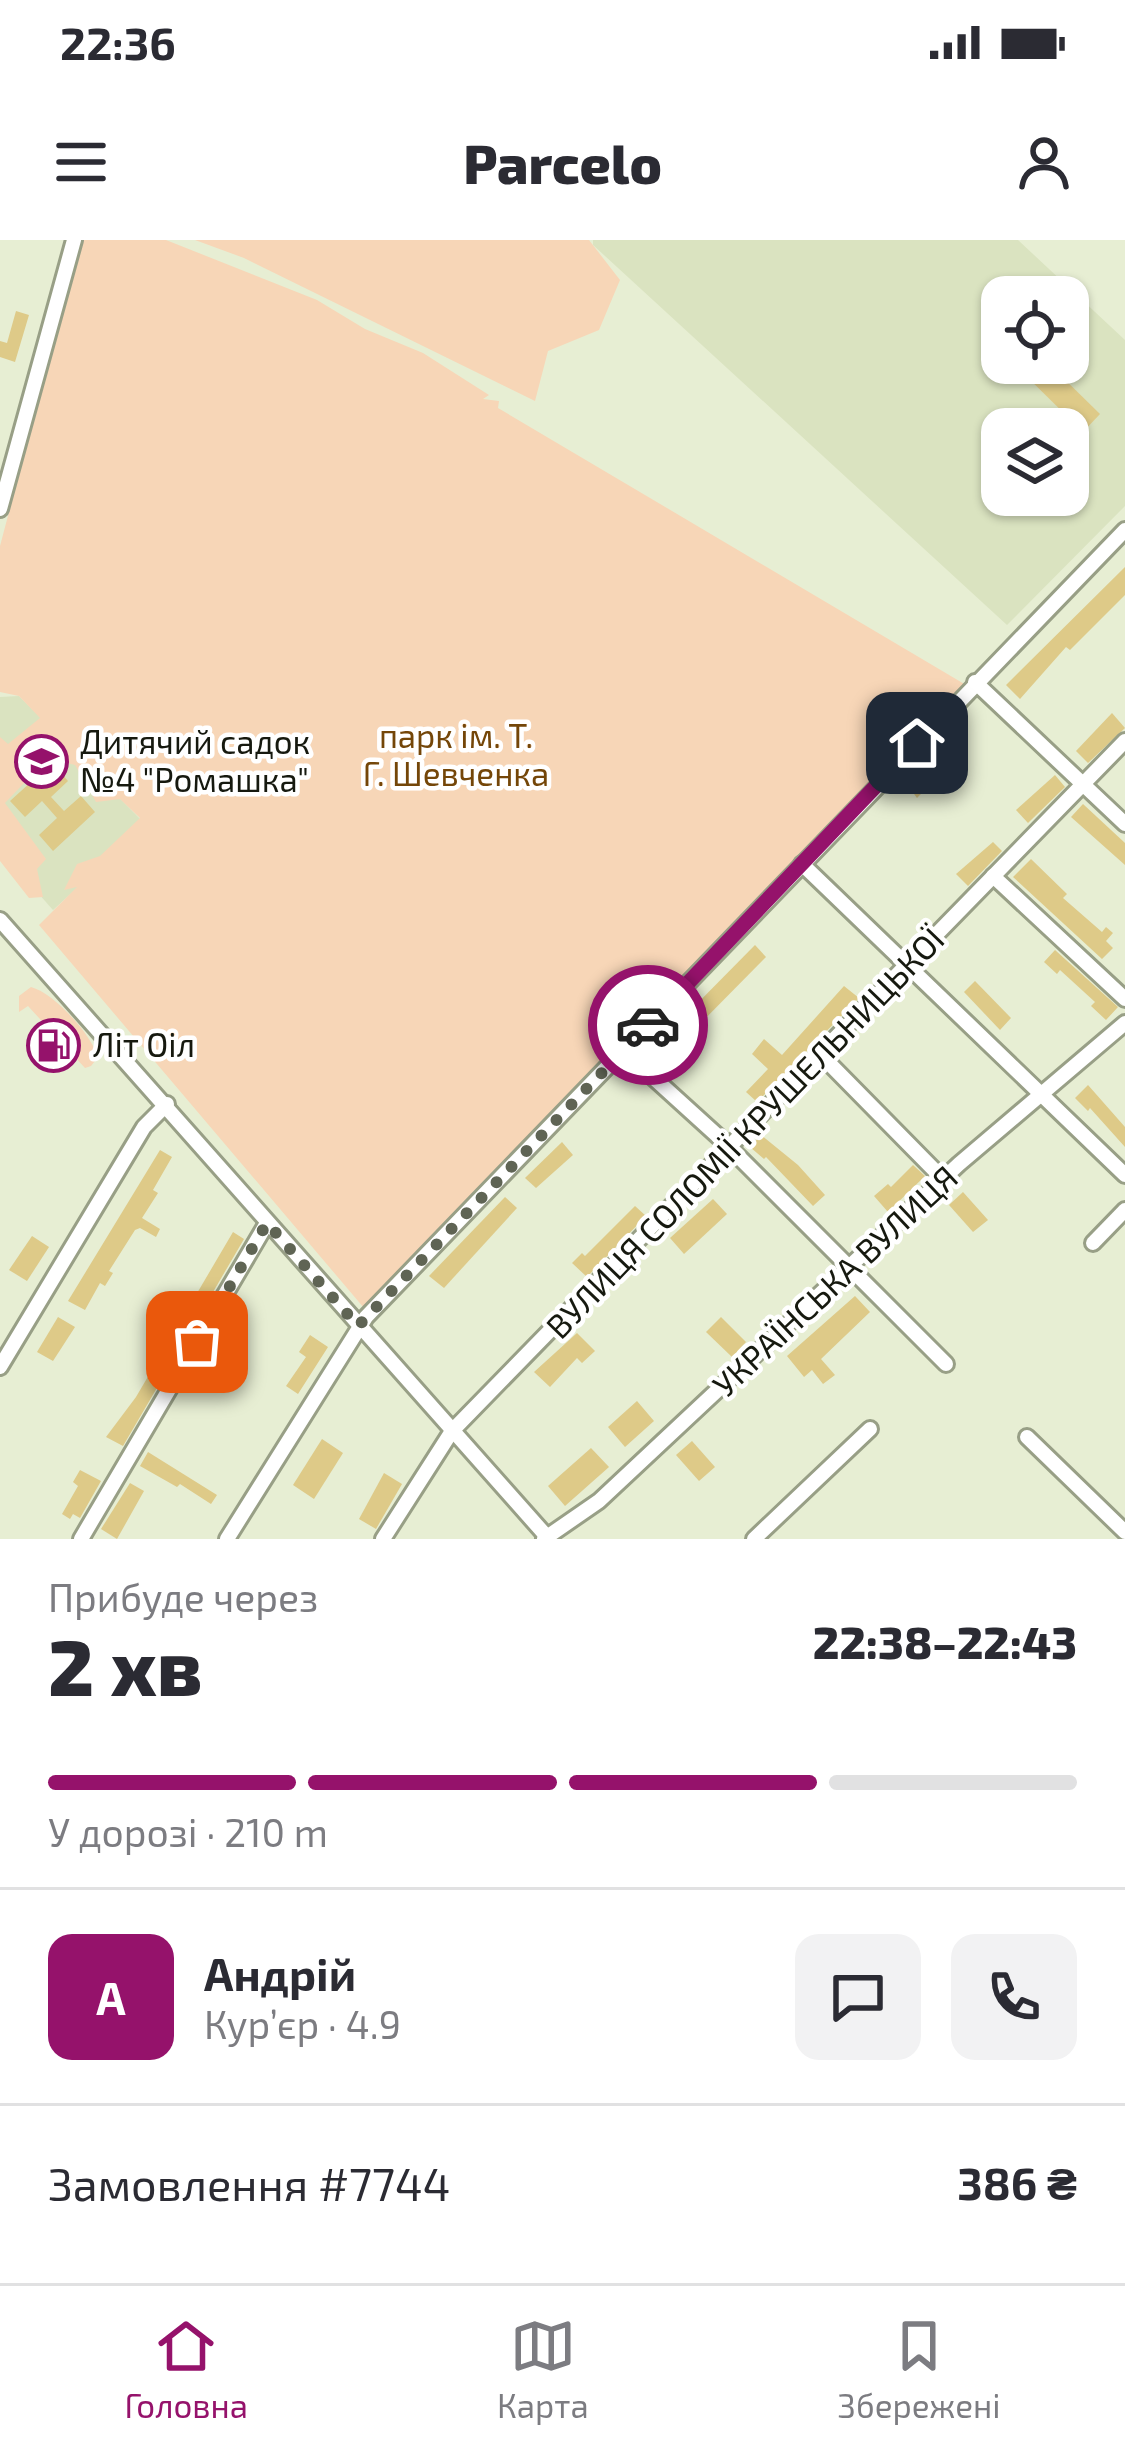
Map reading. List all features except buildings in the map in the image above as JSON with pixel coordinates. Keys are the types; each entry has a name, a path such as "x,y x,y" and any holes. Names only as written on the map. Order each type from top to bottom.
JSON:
{"street":[{"path":"0,509 74,240"},
{"path":"227,1539 358,1326 1125,530"},
{"path":"975,682 1125,824"},
{"name":"ВУЛИЦЯ СОЛОМІЇ КРУШЕЛЬНИЦЬКОЇ","path":"383,1539 452,1431 1125,741"},
{"path":"802,864 1125,1175"},
{"path":"993,876 1125,999"},
{"path":"0,920 546,1538"},
{"name":"УКРАЇНСЬКА ВУЛИЦЯ","path":"546,1538 599,1501 943,1179 1125,1023"},
{"path":"623,1050 731,1149 946,1364"},
{"path":"821,1055 943,1179"},
{"path":"0,1367 144,1127 167,1104"},
{"path":"1093,1243 1125,1210"},
{"path":"81,1539 267,1223"},
{"path":"754,1539 870,1430"},
{"path":"1028,1437 1125,1532"}],"shaded area":[{"path":"593,240 1018,240 1057,276 981,276 981,384 1089,384 1089,306 1125,340 1125,506 1007,625 593,245"},
{"name":"Дитячий садок №4 \"Ромашка\"","path":"19,696 146,825 53,910 0,850 0,697"}],"green space":[{"name":"парк ім. Т. Г. Шевченка","path":"81,240 166,240 317,300 365,329 423,353 489,395 483,399 499,401 498,408 966,685 364,1308 39,925 77,887 64,890 77,864 100,856 140,818 120,799 96,802 75,765 48,758 5,803 46,859 37,869 43,897 29,898 0,861 0,737 8,744 40,718 19,696 0,692 0,546"},
{"path":"195,240 589,240 620,280 599,330 548,351 535,401 244,258"},
{"path":"31,987 50,997 80,1026 98,1057 91,1066 85,1068 28,1006 19,1012 19,996"}],"way so far":[{"path":"197,1342 267,1223 358,1326 648,1025"}],"place":[{"name":"Дитячий садок №4 \"Ромашка\"","path":"41,761"},
{"name":"Літ Оіл","path":"54,1045"}],"route":[{"path":"648,1025 917,743"}]}
